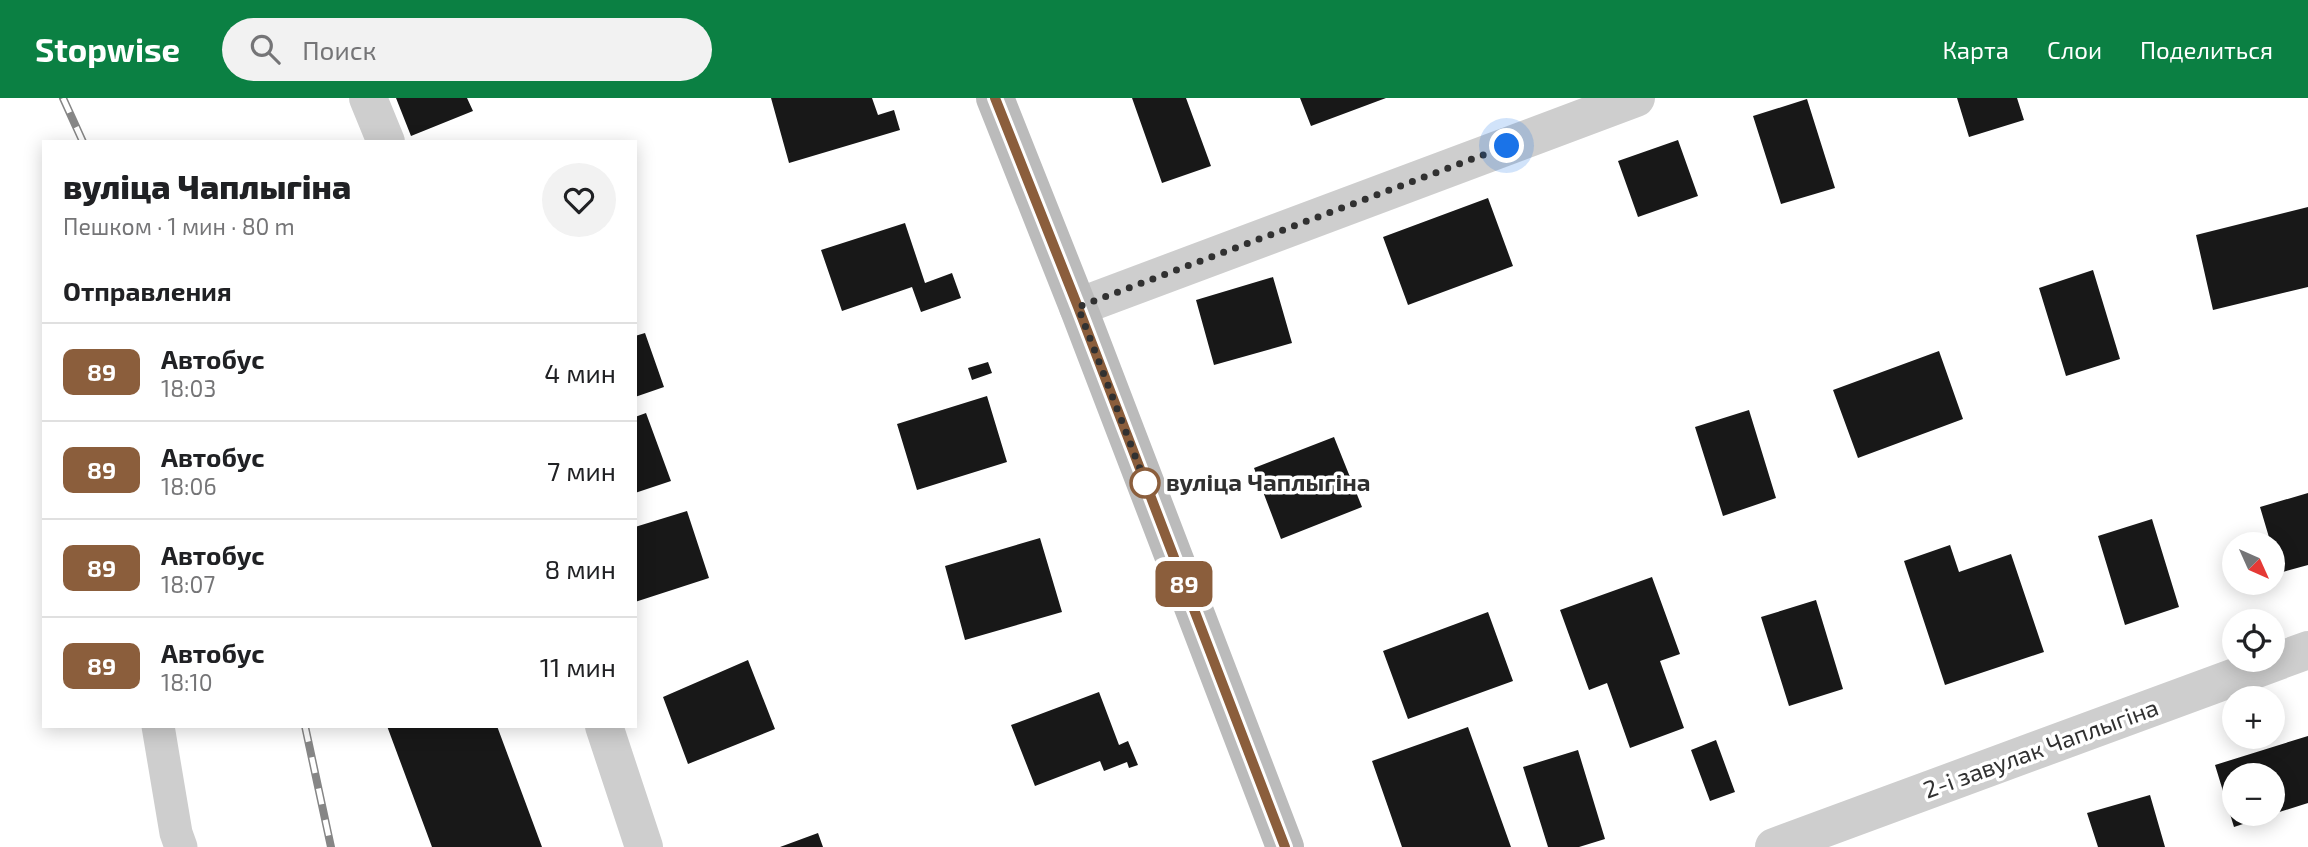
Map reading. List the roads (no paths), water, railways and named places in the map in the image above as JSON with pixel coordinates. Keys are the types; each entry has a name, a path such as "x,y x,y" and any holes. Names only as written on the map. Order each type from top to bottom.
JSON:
{"main road":[{"path":"995,98 1285,847"}],"street":[{"path":"368,98 385,140"},
{"path":"1078,307 1636,98"},
{"name":"2-і завулак Чаплыгіна","path":"1774,847 1853,834 2308,650"},
{"path":"605,728 644,847"}],"lane":[{"path":"158,728 176,833 181,847"}],"railway":[{"path":"63,98 82,140"},
{"path":"305,728 331,847"}],"place":[{"name":"вуліца Чаплыгіна","path":"1145,483"}]}
